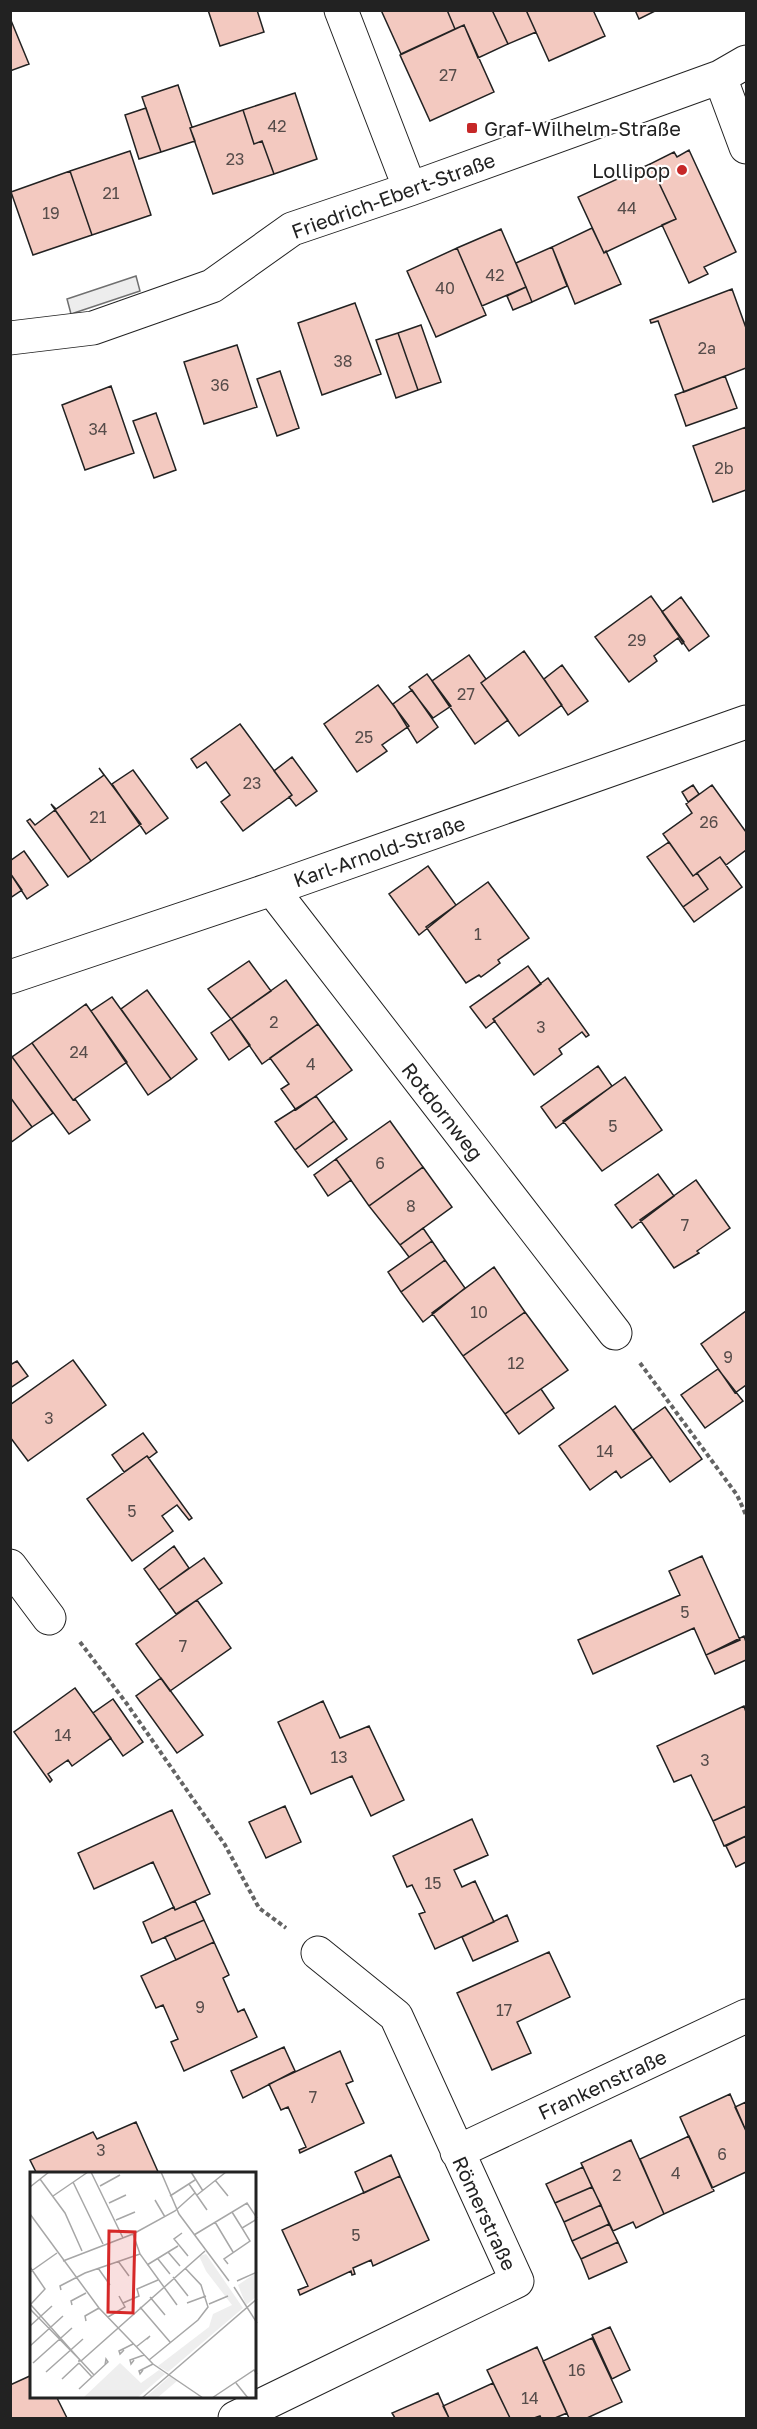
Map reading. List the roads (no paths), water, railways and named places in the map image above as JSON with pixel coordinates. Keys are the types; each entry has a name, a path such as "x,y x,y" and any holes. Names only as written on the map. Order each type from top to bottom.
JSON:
{"street":[{"path":"341,10 410,189"},
{"path":"733,70 747,147"},
{"name":"Friedrich-Ebert-Straße","path":"10,338 93,328 212,286 292,229 410,189 733,70"},
{"name":"Karl-Arnold-Straße","path":"10,978 272,889 747,722"},
{"name":"Rotdornweg","path":"272,889 615,1333"},
{"path":"10,1566 49,1618"},
{"name":"Römerstraße","path":"235,2418 517,2281 396,2016 318,1953"},
{"name":"Frankenstraße","path":"457,2152 747,2016"}],"place":[{"name":"Graf-Wilhelm-Straße","path":"472,128"},
{"name":"Lollipop","path":"682,170"}]}
